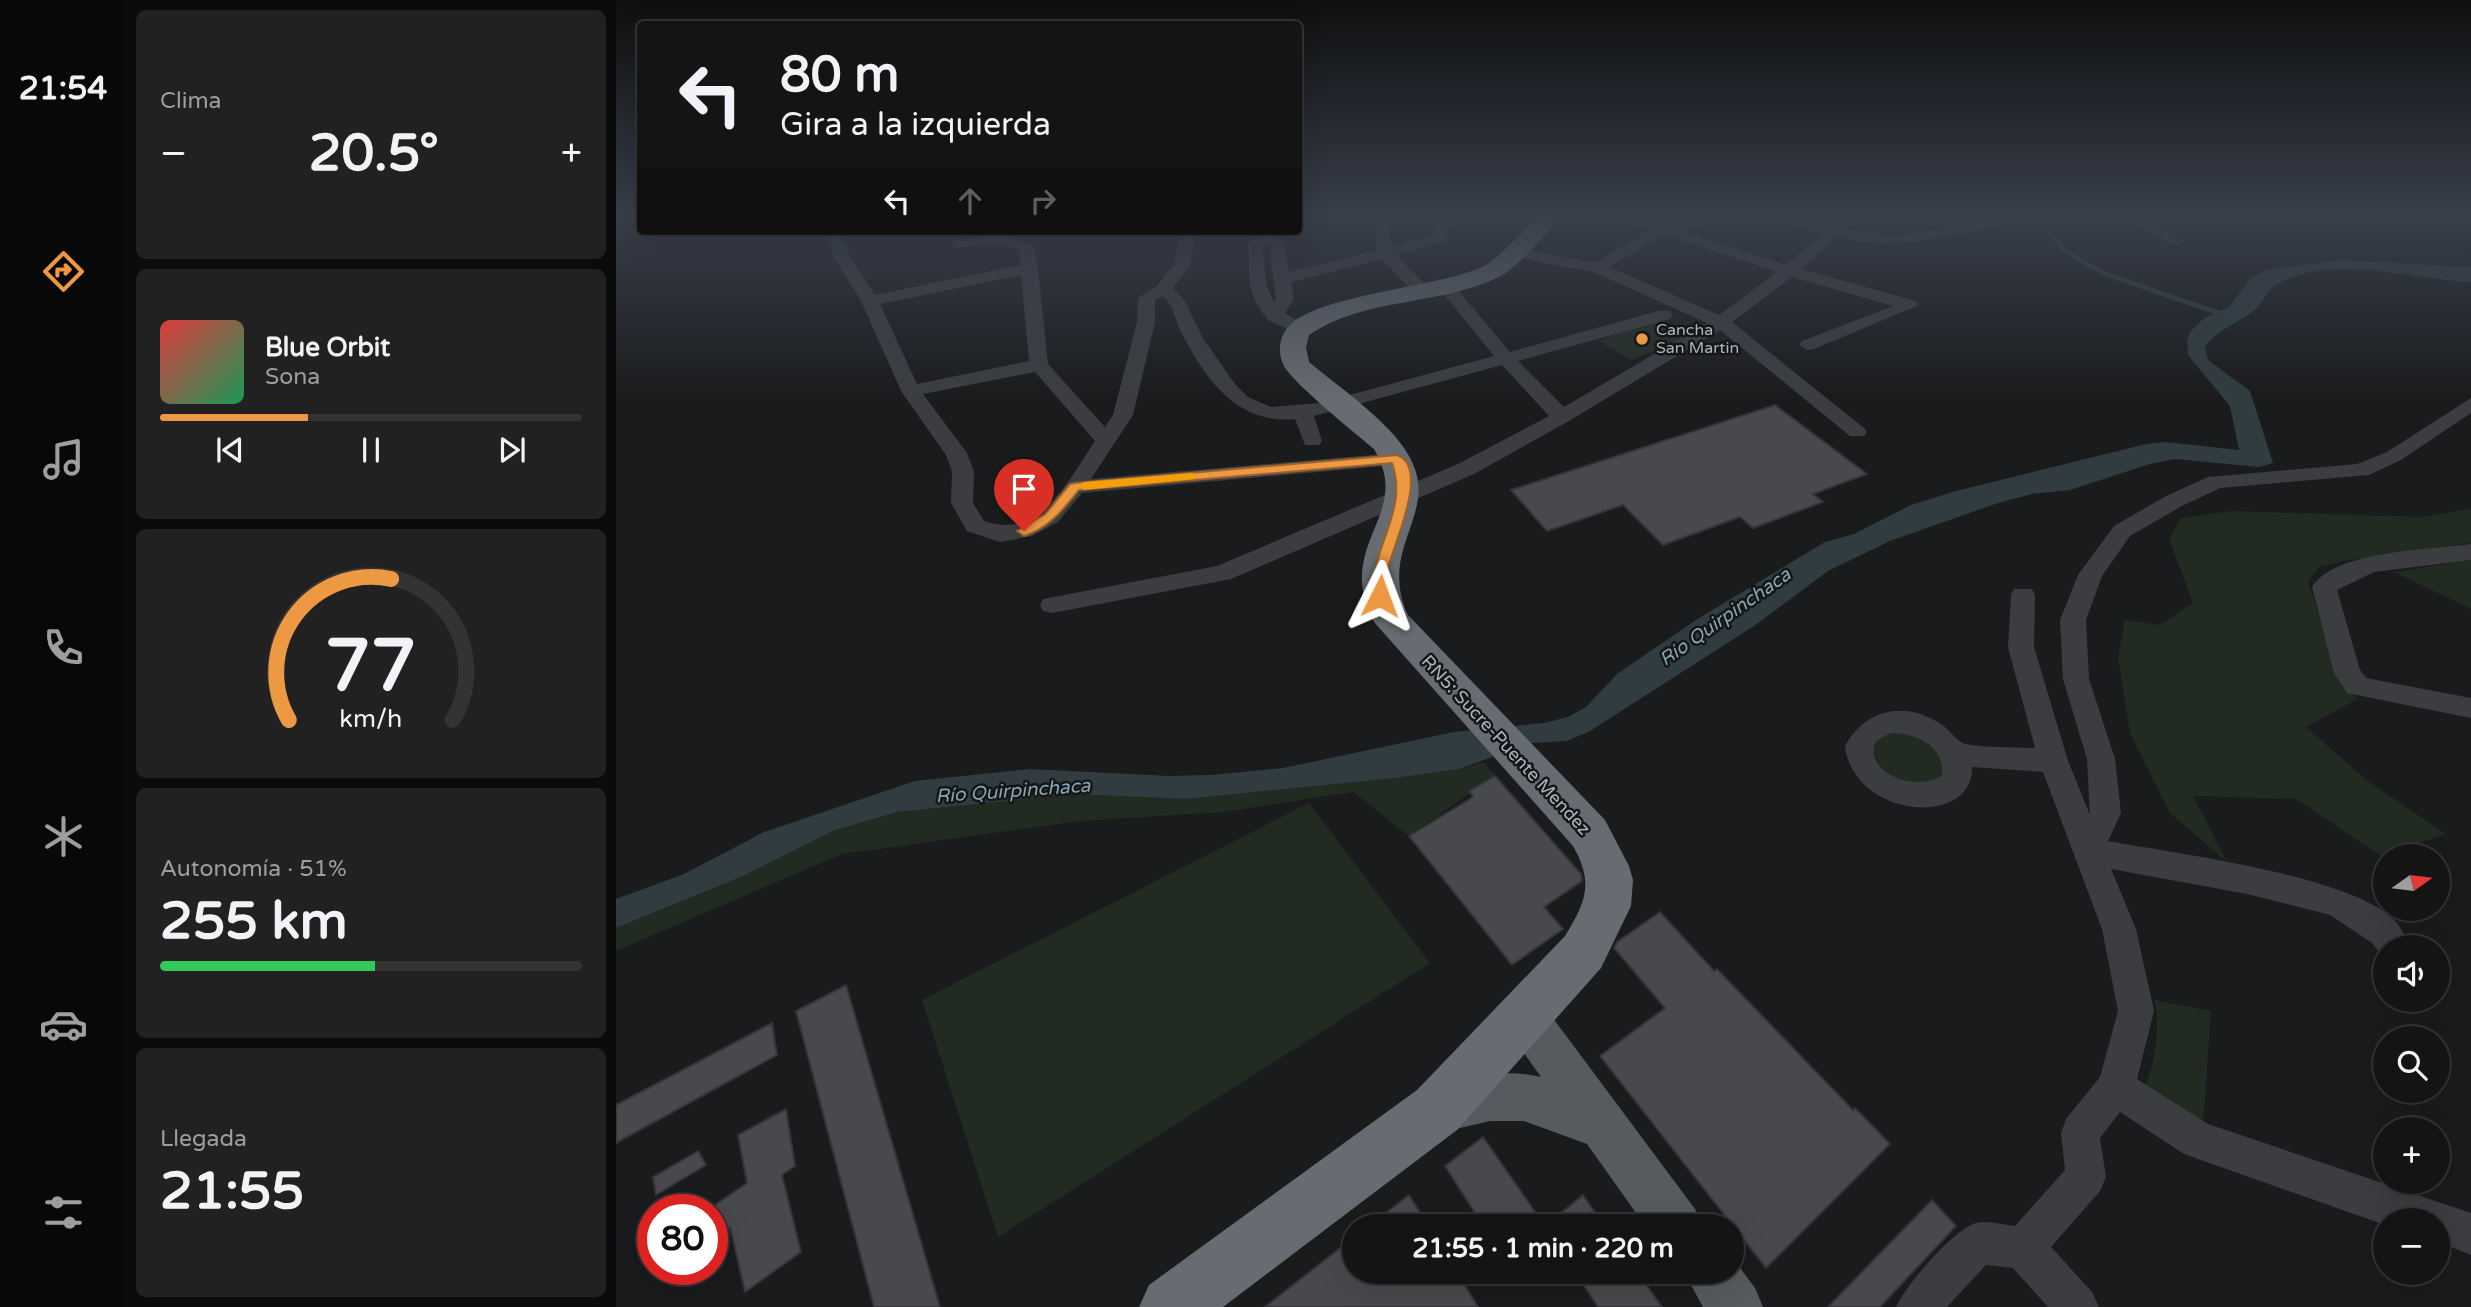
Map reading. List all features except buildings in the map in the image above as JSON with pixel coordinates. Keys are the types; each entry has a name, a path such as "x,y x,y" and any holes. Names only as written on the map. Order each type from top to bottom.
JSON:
{"highway":[{"path":"1405,497 1404,477 1397,459 1297,365 1292,353 1293,340 1287,322 1323,316 1474,277"},
{"name":"RN5: Sucre-Puente Mendez","path":"1171,1307 1437,1110 1583,952 1601,922 1612,891 1606,860 1589,833 1393,622 1380,596 1379,571 1405,497"}],"main road":[{"path":"1525,1017 1667,1214"},
{"path":"1437,1110 1482,1097 1517,1095 1546,1101 1601,1125"},
{"path":"1720,1284 1737,1307"}],"street":[{"path":"855,277 870,301 911,391 940,435 956,453 962,472 962,503 975,526 1000,535 1024,531 1050,517 1075,487 1123,415 1146,322 1147,298 1163,290 1173,277"},
{"path":"870,301 986,277"},
{"path":"1031,277 1040,365 1105,440"},
{"path":"1258,277 1261,302 1287,322"},
{"path":"1287,322 1282,279 1290,277"},
{"path":"1418,277 1435,289 1562,417"},
{"path":"1618,277 1721,322 1857,432"},
{"path":"1052,605 1222,573 1405,497 1562,417 1721,322 1781,277"},
{"path":"1808,345 1910,305 1810,277"},
{"path":"1163,290 1174,296 1197,345 1231,395 1249,408 1278,414 1303,413 1341,404 1664,315"},
{"path":"911,391 1040,365"},
{"path":"2088,851 2106,813 2101,759 2076,679 2073,620 2090,575 2122,531 2174,501 2216,482 2361,470 2395,456 2471,404"},
{"path":"1303,413 1312,441"},
{"path":"1075,487 1397,459"},
{"path":"2471,552 2365,565 2336,575 2324,587 2347,673 2357,686 2471,708"},
{"path":"2023,595 2021,647 2053,761 2119,929 2136,1011 2116,1087 2080,1133 2086,1177 2023,1248"},
{"path":"1954,754 2053,761"},
{"path":"2088,851 2247,880 2338,903 2386,935"},
{"path":"2116,1087 2198,1140 2395,1208"},
{"path":"2450,1227 2471,1234"},
{"path":"1918,1307 1978,1243 2023,1248 2077,1307"}],"shaded area":[{"name":"Cancha San Martin","path":"1653,319 1686,337 1631,360 1598,341"},
{"path":"2471,508 2471,543 2343,561 2319,567 2308,581 2338,676 2358,699 2306,727 2369,782 2446,834 2416,844 2373,844 2373,851 2296,799 2193,796 2227,862 2170,813 2130,733 2118,657 2125,620 2160,625 2193,603 2169,539 2181,518 2231,511 2424,517"},
{"path":"2471,560 2471,609 2394,572"},
{"path":"1895,728 1941,747 1947,776 1930,788 1878,772 1869,743"},
{"path":"1484,762 1495,776 1409,836 1353,792 1223,812 1080,821 842,854 616,951 616,928 743,876 833,831 897,812 1073,794 1185,799 1396,778 1459,769"},
{"path":"1309,803 1430,963 998,1237 922,1000"},
{"path":"2155,1000 2211,1011 2203,1126 2145,1088 2156,1045"}],"water":[{"name":"Río Quirpinchaca","path":"2294,277 2276,285 2252,312 2215,336 2205,347 2208,360 2250,391 2273,463 2259,467 2175,459 2150,464 2070,490 2032,494 1995,504 1890,541 1828,571 1754,626 1590,731 1567,741 1531,743 1459,769 1396,778 1185,799 1073,794 897,812 833,831 743,876 616,928 616,899 684,874 764,832 915,781 1030,769 1169,776 1283,768 1454,732 1544,723 1568,717 1586,707 1617,674 1699,618 1825,542 1854,534 1911,505 1956,491 2146,444 2165,442 2239,450 2230,406 2188,355 2187,340 2191,331 2203,319 2229,307 2251,278"},
{"path":"2425,277 2471,277 2471,282"}],"waterway":[{"path":"2115,277 2224,315"}],"slow traffic":[{"path":"1084,486 1191,477"}],"place":[{"name":"Cancha San Martin","path":"1642,339"}],"route":[{"path":"1024,531 1050,517 1075,487 1397,459 1404,477 1405,497 1379,571 1380,596"}]}
